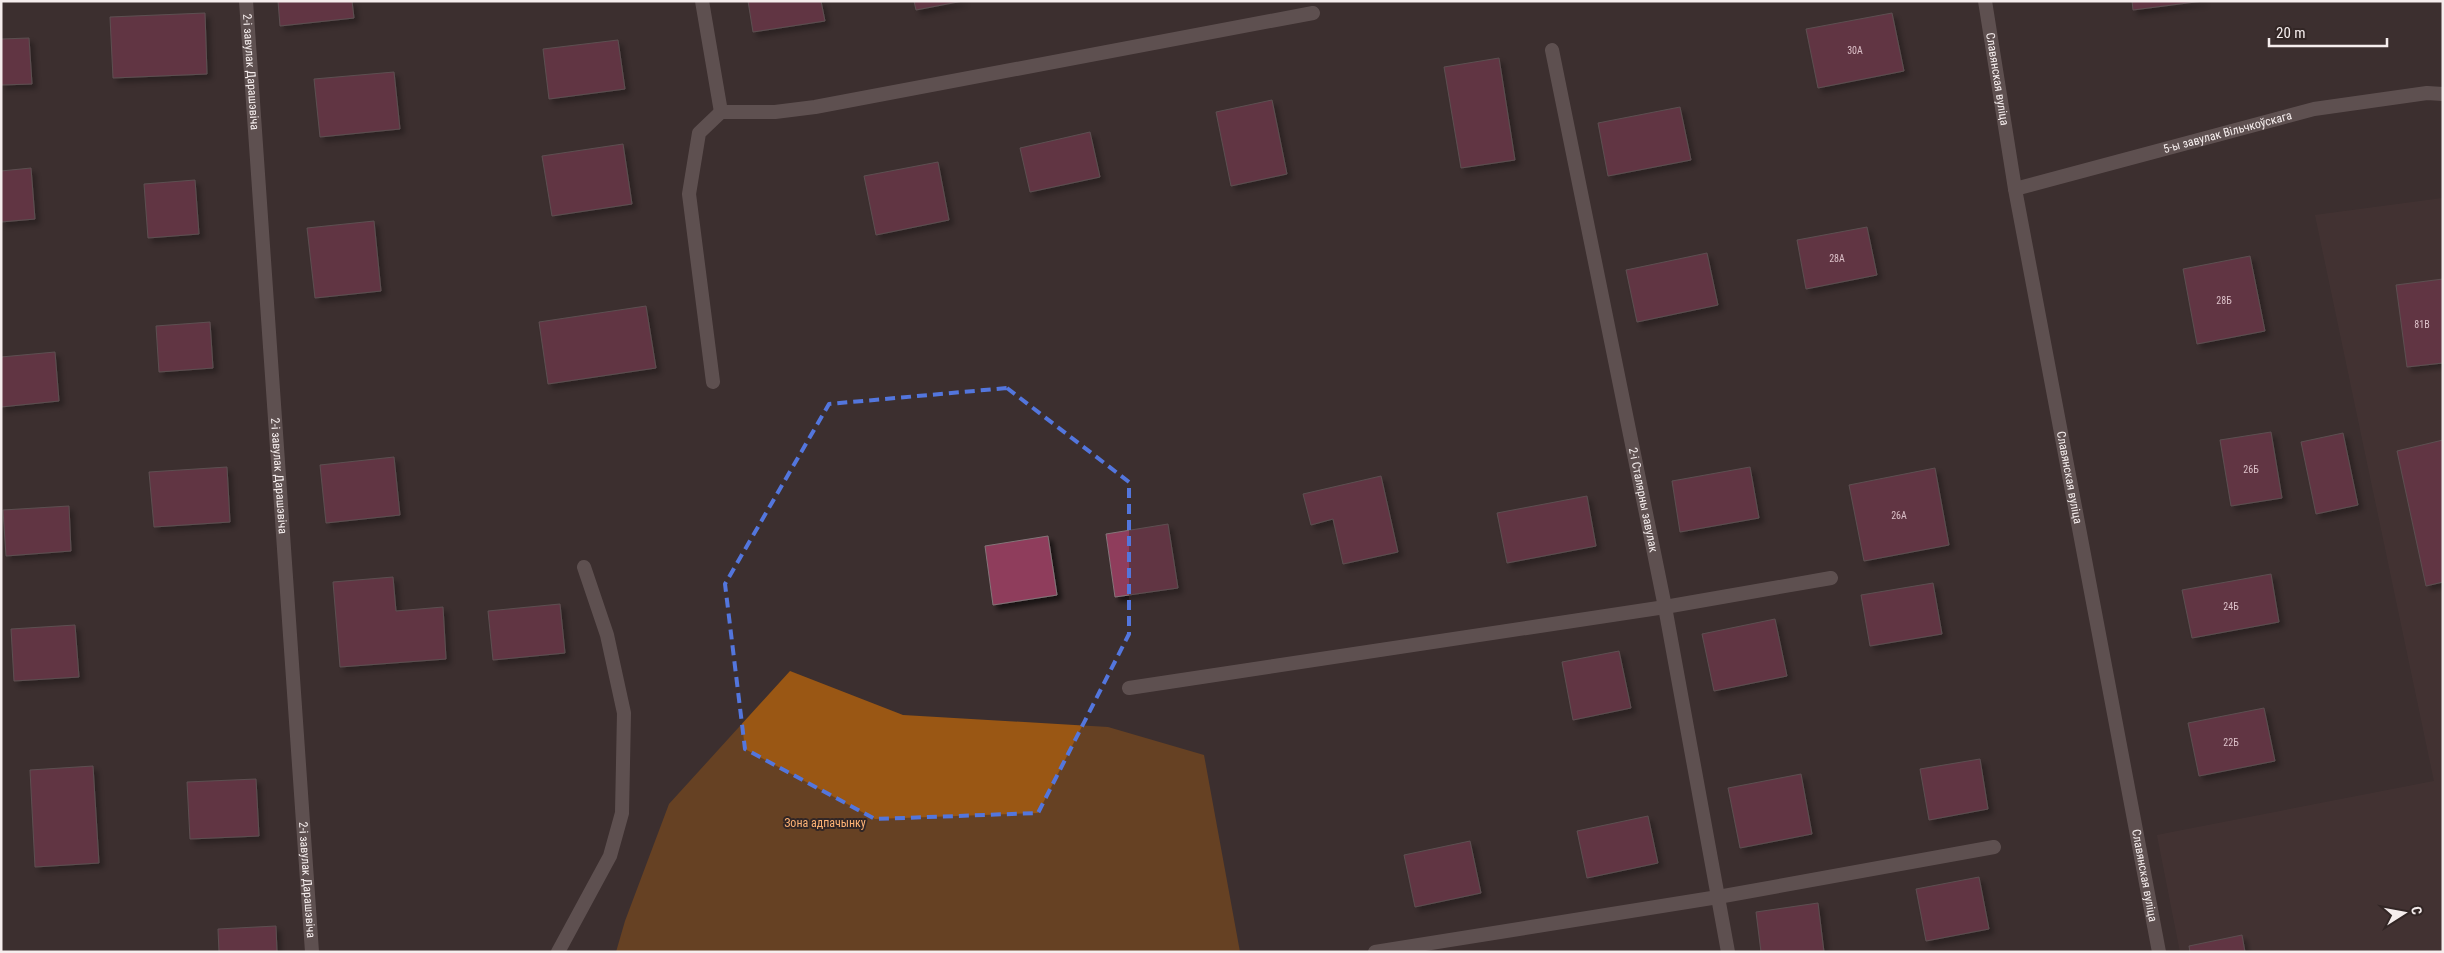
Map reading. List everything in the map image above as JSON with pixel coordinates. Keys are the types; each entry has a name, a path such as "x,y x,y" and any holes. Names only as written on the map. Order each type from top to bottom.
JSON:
{"street":[{"name":"2-і завулак Дарашэвіча","path":"246,1 312,952"},
{"path":"702,1 721,112"},
{"name":"Славянская вуліца","path":"1985,1 2015,189 2160,952"},
{"path":"713,382 689,194 699,133 721,112 775,112 815,107 1313,13"},
{"name":"2-і Сталярны завулак","path":"1552,50 1665,607 1728,952"},
{"name":"5-ы завулак Вільчкоўскага","path":"2015,189 2314,109 2427,93 2443,94"},
{"path":"558,952 610,856 622,813 624,713 607,635 584,567"},
{"path":"1129,688 1665,607 1831,578"},
{"path":"1375,952 1718,898 1994,847"}],"highlighted area":[{"path":"1007,388 1129,482 1129,634 1038,813 875,819 745,749 725,584 829,404"}],"shaded area":[{"path":"2443,198 2443,952 2180,952 2157,835 2434,781 2315,215"}],"green space":[{"name":"Зона адпачынку","path":"790,671 903,715 1108,727 1204,755 1240,952 616,952 625,921 669,804"}],"building":[{"path":"278,1 352,1 354,18 280,26"},
{"path":"748,1 821,1 825,21 753,32"},
{"path":"914,1 963,1 916,10"},
{"path":"2132,1 2203,1 2133,10"},
{"path":"205,13 207,74 113,78 110,17"},
{"path":"1892,13 1904,71 1818,88 1806,29"},
{"path":"29,38 32,84 1,85 1,39"},
{"path":"618,40 625,89 549,99 543,49"},
{"path":"1499,58 1515,160 1461,168 1444,67"},
{"path":"394,72 400,129 320,137 314,79"},
{"path":"1272,100 1287,174 1231,186 1216,112"},
{"path":"1680,107 1691,160 1608,176 1598,123"},
{"path":"1090,132 1100,177 1030,192 1020,148"},
{"path":"623,144 632,204 552,216 542,156"},
{"path":"938,162 949,220 876,235 864,176"},
{"path":"31,168 35,219 1,222 1,171"},
{"path":"195,180 199,234 148,238 144,184"},
{"path":"374,221 381,291 315,298 307,228"},
{"path":"1867,227 1877,275 1806,289 1797,240"},
{"path":"1707,253 1718,305 1637,322 1626,270"},
{"path":"2250,256 2265,331 2197,344 2183,269"},
{"path":"2443,279 2443,363 2407,367 2396,285"},
{"path":"646,306 656,368 548,384 539,322"},
{"path":"210,322 213,368 159,372 156,326"},
{"path":"55,352 59,401 1,407 1,357"},
{"path":"2271,432 2282,498 2231,506 2220,440"},
{"path":"2343,433 2358,505 2316,514 2301,442"},
{"path":"2443,440 2443,582 2426,586 2397,451"},
{"path":"394,457 400,515 326,523 320,465"},
{"path":"227,467 230,522 154,527 149,472"},
{"path":"1750,467 1759,518 1680,532 1672,481"},
{"path":"1935,468 1949,545 1864,561 1849,485"},
{"path":"1381,476 1398,552 1343,564 1333,519 1311,525 1303,494"},
{"path":"1587,496 1596,546 1507,563 1497,513"},
{"path":"69,506 71,551 6,556 3,510"},
{"path":"1168,524 1178,588 1115,597 1106,534"},
{"path":"1048,536 1057,595 993,605 985,546"},
{"path":"2271,574 2279,622 2192,638 2182,590"},
{"path":"393,577 396,611 443,607 446,659 340,667 333,582"},
{"path":"1933,583 1942,634 1870,646 1861,595"},
{"path":"560,604 565,653 493,660 488,611"},
{"path":"1775,619 1787,676 1714,691 1702,634"},
{"path":"75,625 79,677 14,681 11,629"},
{"path":"1619,651 1631,708 1573,720 1562,662"},
{"path":"2264,708 2275,761 2199,776 2188,723"},
{"path":"1980,759 1988,809 1929,820 1920,769"},
{"path":"93,766 99,863 35,867 30,770"},
{"path":"1801,774 1812,834 1740,848 1728,788"},
{"path":"256,779 259,836 190,839 187,782"},
{"path":"1648,816 1658,863 1587,878 1577,831"},
{"path":"1470,841 1481,893 1415,907 1404,855"},
{"path":"1979,877 1989,929 1926,941 1916,889"},
{"path":"1818,903 1824,952 1761,952 1756,912"},
{"path":"276,926 277,952 219,952 218,929"},
{"path":"2242,935 2245,952 2190,952 2189,946"}]}
